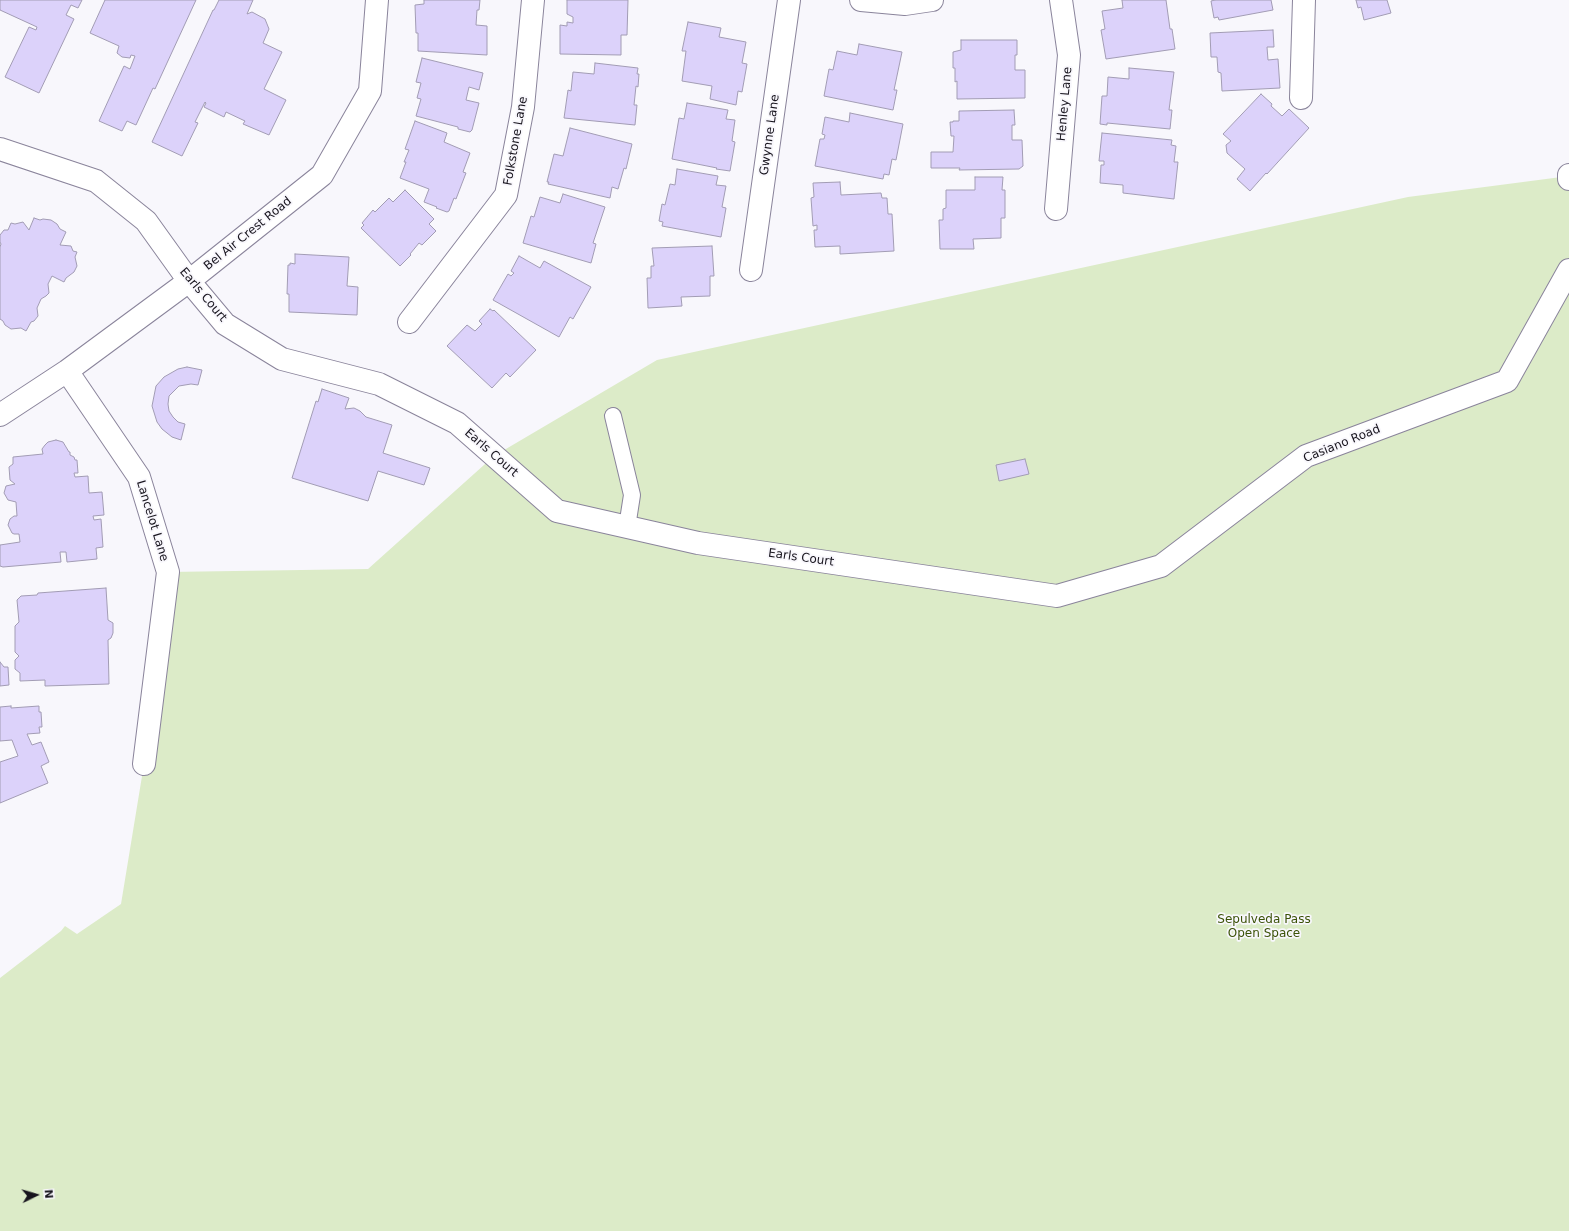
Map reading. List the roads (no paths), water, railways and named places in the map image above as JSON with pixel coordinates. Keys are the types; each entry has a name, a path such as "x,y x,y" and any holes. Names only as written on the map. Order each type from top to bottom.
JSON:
{"street":[{"name":"Bel Air Crest Road","path":"0,415 67,371 189,280 322,175 370,91 377,0"},
{"name":"Folkstone Lane","path":"409,322 506,194 523,107 533,0"},
{"name":"Gwynne Lane","path":"751,270 789,0"},
{"path":"861,0 905,4 932,0"},
{"name":"Henley Lane","path":"1056,209 1069,55 1061,0"},
{"path":"1300,98 1304,0"},
{"name":"Earls Court","path":"0,149 96,181 146,221 189,280 225,324 282,359 379,384 457,423 557,511 698,543 1057,596"},
{"name":"Casiano Road","path":"1057,596 1161,566 1306,456 1507,381 1569,270"},
{"name":"Lancelot Lane","path":"67,371 139,477 168,572 144,764"}],"lane":[{"path":"613,416 632,495 627,527"}],"park label":[{"name":"Sepulveda Pass Open Space","path":"1264,927"}]}
